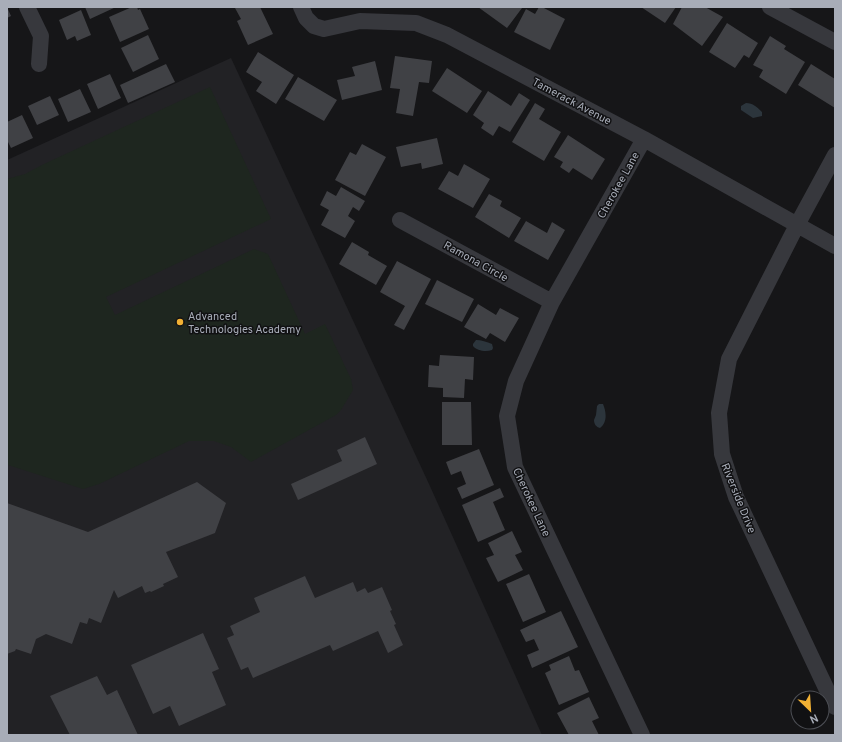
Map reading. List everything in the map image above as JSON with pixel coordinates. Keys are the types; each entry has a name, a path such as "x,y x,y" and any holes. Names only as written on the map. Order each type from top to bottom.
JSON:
{"street":[{"path":"27,7 41,36 39,64"},
{"name":"Tamerack Avenue","path":"301,7 306,18 314,26 324,29 360,21 416,23 447,35 644,139 835,246"},
{"path":"770,7 835,42"},
{"name":"Cherokee Lane","path":"642,735 515,467 507,416 516,381 552,302 644,139"},
{"name":"Riverside Drive","path":"835,155 797,225 729,359 719,413 722,454 736,497 835,707"},
{"name":"Ramona Circle","path":"400,220 552,302"}],"shaded area":[{"name":"Advanced Technologies Academy","path":"231,58 429,484 542,735 7,735 7,160"},
{"path":"210,87 271,219 106,297 115,315 254,249 268,254 305,334 325,324 351,379 353,390 341,410 336,415 251,462 231,447 214,441 189,441 99,484 83,489 8,465 7,179 25,174"},
{"path":"746,103 757,107 762,112 762,116 753,118 741,110 741,106"},
{"path":"476,340 492,344 492,350 484,351 477,349 473,346"},
{"path":"599,404 603,404 606,416 603,426 600,428 594,423 597,406"}],"building":[{"path":"7,7 11,16 7,18"},
{"path":"85,7 116,7 90,19"},
{"path":"132,7 137,7 138,10 140,9 149,29 120,42 109,17"},
{"path":"260,7 273,34 248,45 237,21 241,19 235,8"},
{"path":"478,7 520,7 522,8 507,28"},
{"path":"539,7 542,7 565,19 550,50 514,32 526,9 535,14"},
{"path":"641,7 676,7 665,23"},
{"path":"682,7 705,7 723,17 702,46 673,24"},
{"path":"81,10 91,35 77,41 75,36 67,40 59,20"},
{"path":"727,23 758,43 749,58 744,55 735,68 709,52"},
{"path":"148,35 159,59 133,72 121,48"},
{"path":"770,36 786,46 784,49 805,62 786,94 759,77 763,70 753,65"},
{"path":"258,52 294,75 276,104 256,91 262,82 246,72"},
{"path":"395,56 432,61 429,83 419,82 413,116 396,113 400,89 390,88"},
{"path":"375,61 382,90 342,100 337,80 355,76 352,67"},
{"path":"166,64 175,82 128,103 120,85"},
{"path":"811,64 835,79 835,108 798,85"},
{"path":"447,68 482,91 467,113 432,91"},
{"path":"110,74 121,98 98,109 87,84"},
{"path":"298,77 337,100 324,121 285,99"},
{"path":"80,89 91,112 68,122 58,99"},
{"path":"488,91 511,106 519,93 530,100 510,132 499,126 493,136 481,128 484,123 473,115"},
{"path":"50,96 59,115 37,125 28,106"},
{"path":"535,103 545,109 539,119 561,132 544,161 512,142"},
{"path":"22,115 33,138 11,148 7,140 7,122"},
{"path":"568,135 605,159 592,180 573,168 569,173 560,167 563,162 554,157"},
{"path":"437,138 443,164 422,169 421,163 401,167 396,147"},
{"path":"362,144 386,157 365,196 335,180 350,152 356,155"},
{"path":"464,164 490,179 473,208 438,189 449,171 458,176"},
{"path":"341,187 365,201 359,211 353,207 348,216 355,221 345,238 321,225 329,210 320,205 327,191 336,196"},
{"path":"489,194 502,201 500,206 521,218 509,238 475,217"},
{"path":"526,221 547,233 552,222 565,230 548,260 514,241"},
{"path":"352,242 369,252 368,255 387,266 376,285 339,264"},
{"path":"397,261 431,279 404,330 394,325 405,306 380,292"},
{"path":"437,280 474,299 462,322 425,304"},
{"path":"478,304 496,315 500,308 519,318 505,342 490,333 486,339 464,327"},
{"path":"440,355 474,357 473,380 465,379 464,398 443,397 443,388 428,387 429,365 439,366"},
{"path":"442,402 471,402 472,445 442,445"},
{"path":"365,437 377,464 298,500 291,484 342,461 337,450"},
{"path":"479,449 494,485 462,499 457,488 466,484 461,471 451,475 446,462"},
{"path":"197,482 226,503 215,533 166,552 178,577 151,592 145,593 142,586 118,598 114,590 101,623 89,618 87,624 80,622 72,644 46,634 36,639 31,654 16,649 15,651 7,654 7,503 88,532"},
{"path":"500,488 504,497 493,502 505,530 478,542 462,505"},
{"path":"512,531 522,552 515,555 523,570 498,582 486,558 494,555 488,543"},
{"path":"529,574 546,612 523,622 506,584"},
{"path":"305,576 315,598 353,582 357,592 365,588 368,593 382,587 392,610 390,611 396,624 394,625 403,645 388,653 378,631 333,651 330,645 253,678 248,667 241,670 227,638 234,635 230,626 260,612 254,598"},
{"path":"561,611 578,647 532,668 527,655 539,650 534,639 526,642 520,630"},
{"path":"203,633 219,669 212,672 226,705 179,726 170,706 153,714 131,665"},
{"path":"569,656 575,671 579,670 589,692 559,705 545,673 551,670 549,665"},
{"path":"97,676 107,695 117,690 138,735 70,735 50,696"},
{"path":"589,697 599,718 592,721 599,735 569,735 557,713"}],"place":[{"name":"Advanced Technologies Academy","path":"180,322"}]}
